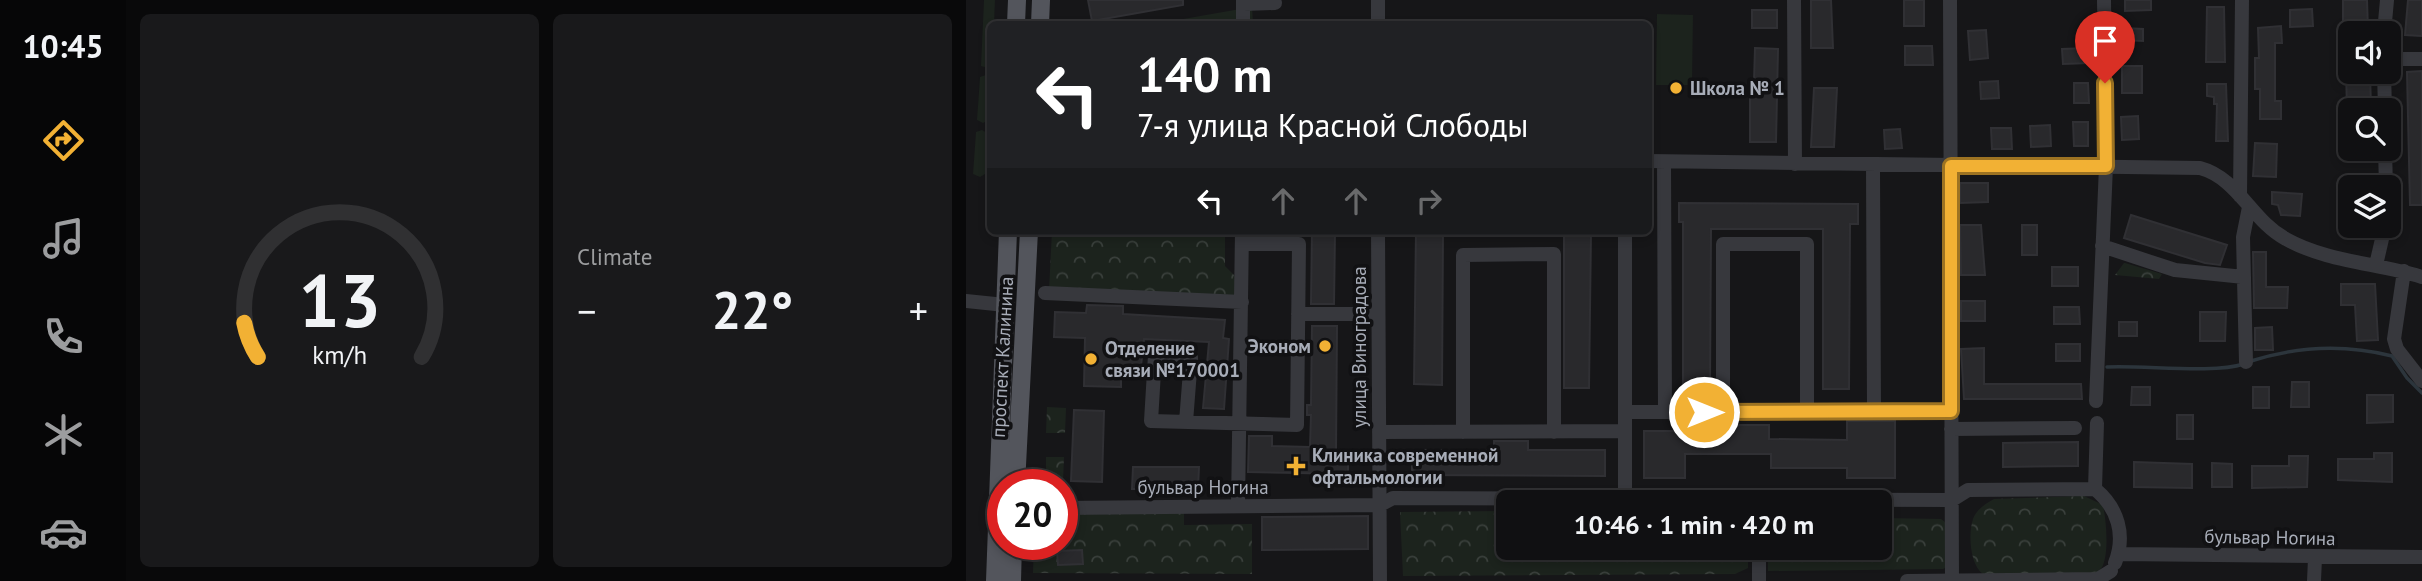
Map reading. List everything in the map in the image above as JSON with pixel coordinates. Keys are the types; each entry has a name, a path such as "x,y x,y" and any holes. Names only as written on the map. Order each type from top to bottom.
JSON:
{"main road":[{"path":"1016,21 1017,0"},
{"path":"1040,21 1041,0"},
{"name":"проспект Калинина","path":"995,581 1008,235"},
{"name":"проспект Калинина","path":"1017,469 1030,235"},
{"path":"1012,581 1013,560"}],"street":[{"path":"1378,0 1378,21"},
{"path":"1794,0 1795,164"},
{"path":"1950,0 1952,581"},
{"path":"2096,401 2106,166 2104,0"},
{"path":"2242,0 2246,362"},
{"path":"2385,21 2386,0"},
{"path":"1244,21 1243,2 1275,3"},
{"path":"2401,59 2422,59"},
{"path":"1652,161 2200,169 2225,179 2269,228 2292,242 2422,277"},
{"path":"1664,162 1665,412"},
{"path":"1873,165 1874,411"},
{"name":"улица Виноградова","path":"1378,235 1380,581"},
{"path":"1625,235 1625,490"},
{"path":"1186,422 1191,358 1155,355 1151,421 1238,424 1297,425 1299,244 1242,238 1238,424 1238,506"},
{"path":"2376,265 2382,238"},
{"path":"1723,412 1723,244 1807,244 1807,412"},
{"path":"2102,246 2175,270 2245,277"},
{"path":"1463,432 1463,255 1515,254 1553,254 1554,432"},
{"path":"2404,271 2394,339 2397,349 2422,381"},
{"path":"1045,293 1242,302"},
{"path":"966,301 1005,304"},
{"path":"1298,314 1378,314"},
{"path":"1625,412 1951,411"},
{"path":"1907,581 2095,580 2111,576 2118,554 2120,533 2117,518 2106,500 2095,489 2097,423"},
{"path":"1951,429 2075,428"},
{"path":"1379,432 1625,431"},
{"name":"бульвар Ногина","path":"1892,500 1952,500 1968,489 2095,489"},
{"name":"бульвар Ногина","path":"1078,508 1380,505 1393,498 1496,498"},
{"name":"бульвар Ногина","path":"2118,554 2315,558 2422,556"},
{"path":"2314,581 2315,558"},
{"path":"1759,560 1759,581"}],"green space":[{"path":"984,0 995,0 994,21 987,21 987,68 981,66"},
{"path":"1252,7 1253,21 1172,21"},
{"path":"1657,14 1693,15 1692,85 1656,85"},
{"path":"987,76 987,121 983,123 977,120 980,77"},
{"path":"982,130 987,133 985,174 980,177 973,174 976,132"},
{"path":"1052,235 1225,235 1225,266 1238,279 1235,297 1049,291"},
{"path":"2124,263 2162,274 2159,279 2115,275"},
{"path":"1047,407 1066,408 1065,433 1046,433"},
{"path":"1046,457 1064,457 1064,469 1046,469"},
{"path":"2084,496 2103,505 2106,551 2103,565 2098,572 2089,576 1983,574 1975,564 1971,549 1971,525 1979,510 1994,499"},
{"path":"1496,511 1496,560 1748,560 1748,568 1735,574 1403,576 1400,512"},
{"path":"1184,513 1184,525 1252,524 1252,574 1033,573 1033,560 1078,560 1078,514"},
{"path":"1892,518 1941,519 1953,528 1951,565 1943,569 1768,571 1768,560 1892,560"}],"building":[{"path":"1088,0 1183,0 1183,5 1092,21"},
{"path":"1811,0 1831,0 1833,48 1811,48"},
{"path":"1904,0 1924,0 1924,26 1904,26"},
{"path":"2125,0 2151,0 2151,10 2125,11"},
{"path":"2343,0 2367,0 2368,21 2343,21"},
{"path":"2408,0 2422,0 2422,36 2405,35"},
{"path":"2207,7 2224,7 2225,62 2206,62"},
{"path":"2312,9 2313,26 2290,27 2290,10"},
{"path":"1752,10 1777,10 1777,28 1752,28"},
{"path":"2281,26 2282,43 2275,43 2275,101 2281,101 2281,119 2260,119 2260,89 2255,89 2255,58 2259,58 2258,28"},
{"path":"2124,28 2143,29 2143,41 2123,40"},
{"path":"1986,30 1988,58 1970,60 1968,31"},
{"path":"1905,46 1932,46 1933,65 1905,65"},
{"path":"1755,48 1778,49 1776,142 1750,142 1750,81 1754,81"},
{"path":"2088,48 2089,63 2063,64 2062,49"},
{"path":"2122,66 2142,66 2142,93 2122,93"},
{"path":"2422,71 2422,205 2410,205 2407,72"},
{"path":"1998,81 1999,98 1981,99 1980,82"},
{"path":"2074,83 2088,83 2089,103 2074,103"},
{"path":"2207,84 2226,84 2228,141 2216,141 2217,104 2214,104 2214,97 2207,96"},
{"path":"2346,84 2370,84 2371,98 2347,98"},
{"path":"1814,88 1837,88 1834,147 1811,147"},
{"path":"2138,116 2139,139 2122,140 2121,117"},
{"path":"2073,122 2088,122 2088,146 2074,146"},
{"path":"2050,125 2051,146 2031,147 2030,126"},
{"path":"1991,128 2011,128 2012,149 1992,149"},
{"path":"1900,129 1902,148 1885,149 1884,130"},
{"path":"2255,143 2277,144 2276,177 2253,176"},
{"path":"1960,183 1988,183 1988,202 1960,203"},
{"path":"2272,192 2302,194 2300,216 2281,215 2278,205 2272,204"},
{"path":"1679,203 1858,204 1858,224 1850,224 1849,389 1823,389 1823,229 1711,229 1710,388 1683,388 1683,222 1679,222"},
{"path":"2131,215 2227,245 2220,265 2205,263 2124,238"},
{"path":"1960,225 1981,225 1985,275 1961,275"},
{"path":"2022,225 2037,225 2037,255 2022,255"},
{"path":"1312,235 1335,235 1334,304 1311,304"},
{"path":"1416,235 1443,235 1442,385 1414,384"},
{"path":"1564,235 1591,235 1589,388 1564,388"},
{"path":"2253,252 2266,252 2266,287 2288,287 2287,308 2254,308"},
{"path":"2052,267 2078,267 2078,286 2052,286"},
{"path":"2341,284 2375,284 2378,340 2357,341 2355,305 2341,305"},
{"path":"1961,301 1985,301 1985,321 1961,321"},
{"path":"1087,305 1123,306 1123,314 1225,320 1223,338 1229,339 1224,409 1203,408 1209,342 1144,339 1140,375 1121,375 1121,387 1084,386 1085,338 1054,337 1055,312 1086,313"},
{"path":"2054,307 2079,307 2080,324 2054,324"},
{"path":"2200,312 2226,312 2225,341 2200,341"},
{"path":"2119,322 2137,322 2137,336 2119,336"},
{"path":"1312,326 1337,326 1336,451 1348,452 1348,474 1248,472 1249,436 1272,436 1272,446 1310,447 1311,415 1307,415 1307,405 1311,405"},
{"path":"2272,327 2273,350 2255,350 2255,328"},
{"path":"2056,344 2080,344 2080,361 2056,361"},
{"path":"1984,348 1984,384 2081,384 2082,399 1964,399 1961,349"},
{"path":"2292,382 2309,382 2309,407 2291,407"},
{"path":"2132,387 2150,387 2150,405 2131,405"},
{"path":"2253,387 2269,387 2269,408 2253,408"},
{"path":"2367,395 2393,395 2393,422 2367,423"},
{"path":"1074,410 1104,411 1102,482 1078,481 1078,469 1072,469"},
{"path":"2177,415 2193,415 2193,439 2177,439"},
{"path":"1847,421 1895,421 1895,478 1847,478 1847,468 1771,468 1771,454 1685,454 1685,478 1644,478 1644,431 1685,431 1686,425 1769,425 1769,439 1847,440"},
{"path":"1494,441 1528,441 1528,450 1605,450 1605,476 1412,475 1412,450 1494,450"},
{"path":"2078,442 2078,466 2003,467 2003,443"},
{"path":"2374,453 2392,453 2392,482 2338,480 2338,459 2374,459"},
{"path":"2289,456 2308,456 2307,487 2252,488 2252,466 2289,466"},
{"path":"2134,462 2192,464 2192,488 2134,487"},
{"path":"2212,463 2232,464 2232,487 2212,487"},
{"path":"1133,467 1199,467 1198,489 1132,489"},
{"path":"1368,516 1368,549 1262,550 1262,517"},
{"path":"1078,550 1082,550 1083,564 1058,565 1058,560 1078,560"}],"waterway":[{"path":"2251,361 2286,352 2321,348 2374,352 2392,356 2407,378 2422,393"},
{"path":"2107,367 2197,369 2244,364"}],"place":[{"name":"Школа № 1","path":"1676,88"},
{"name":"Эконом","path":"1325,346"},
{"name":"Отделение связи №170001","path":"1091,359"},
{"name":"Клиника современной офтальмологии","path":"1296,466"}],"route":[{"path":"1704,412 1951,411 1951,166 2106,166 2105,83"}]}
